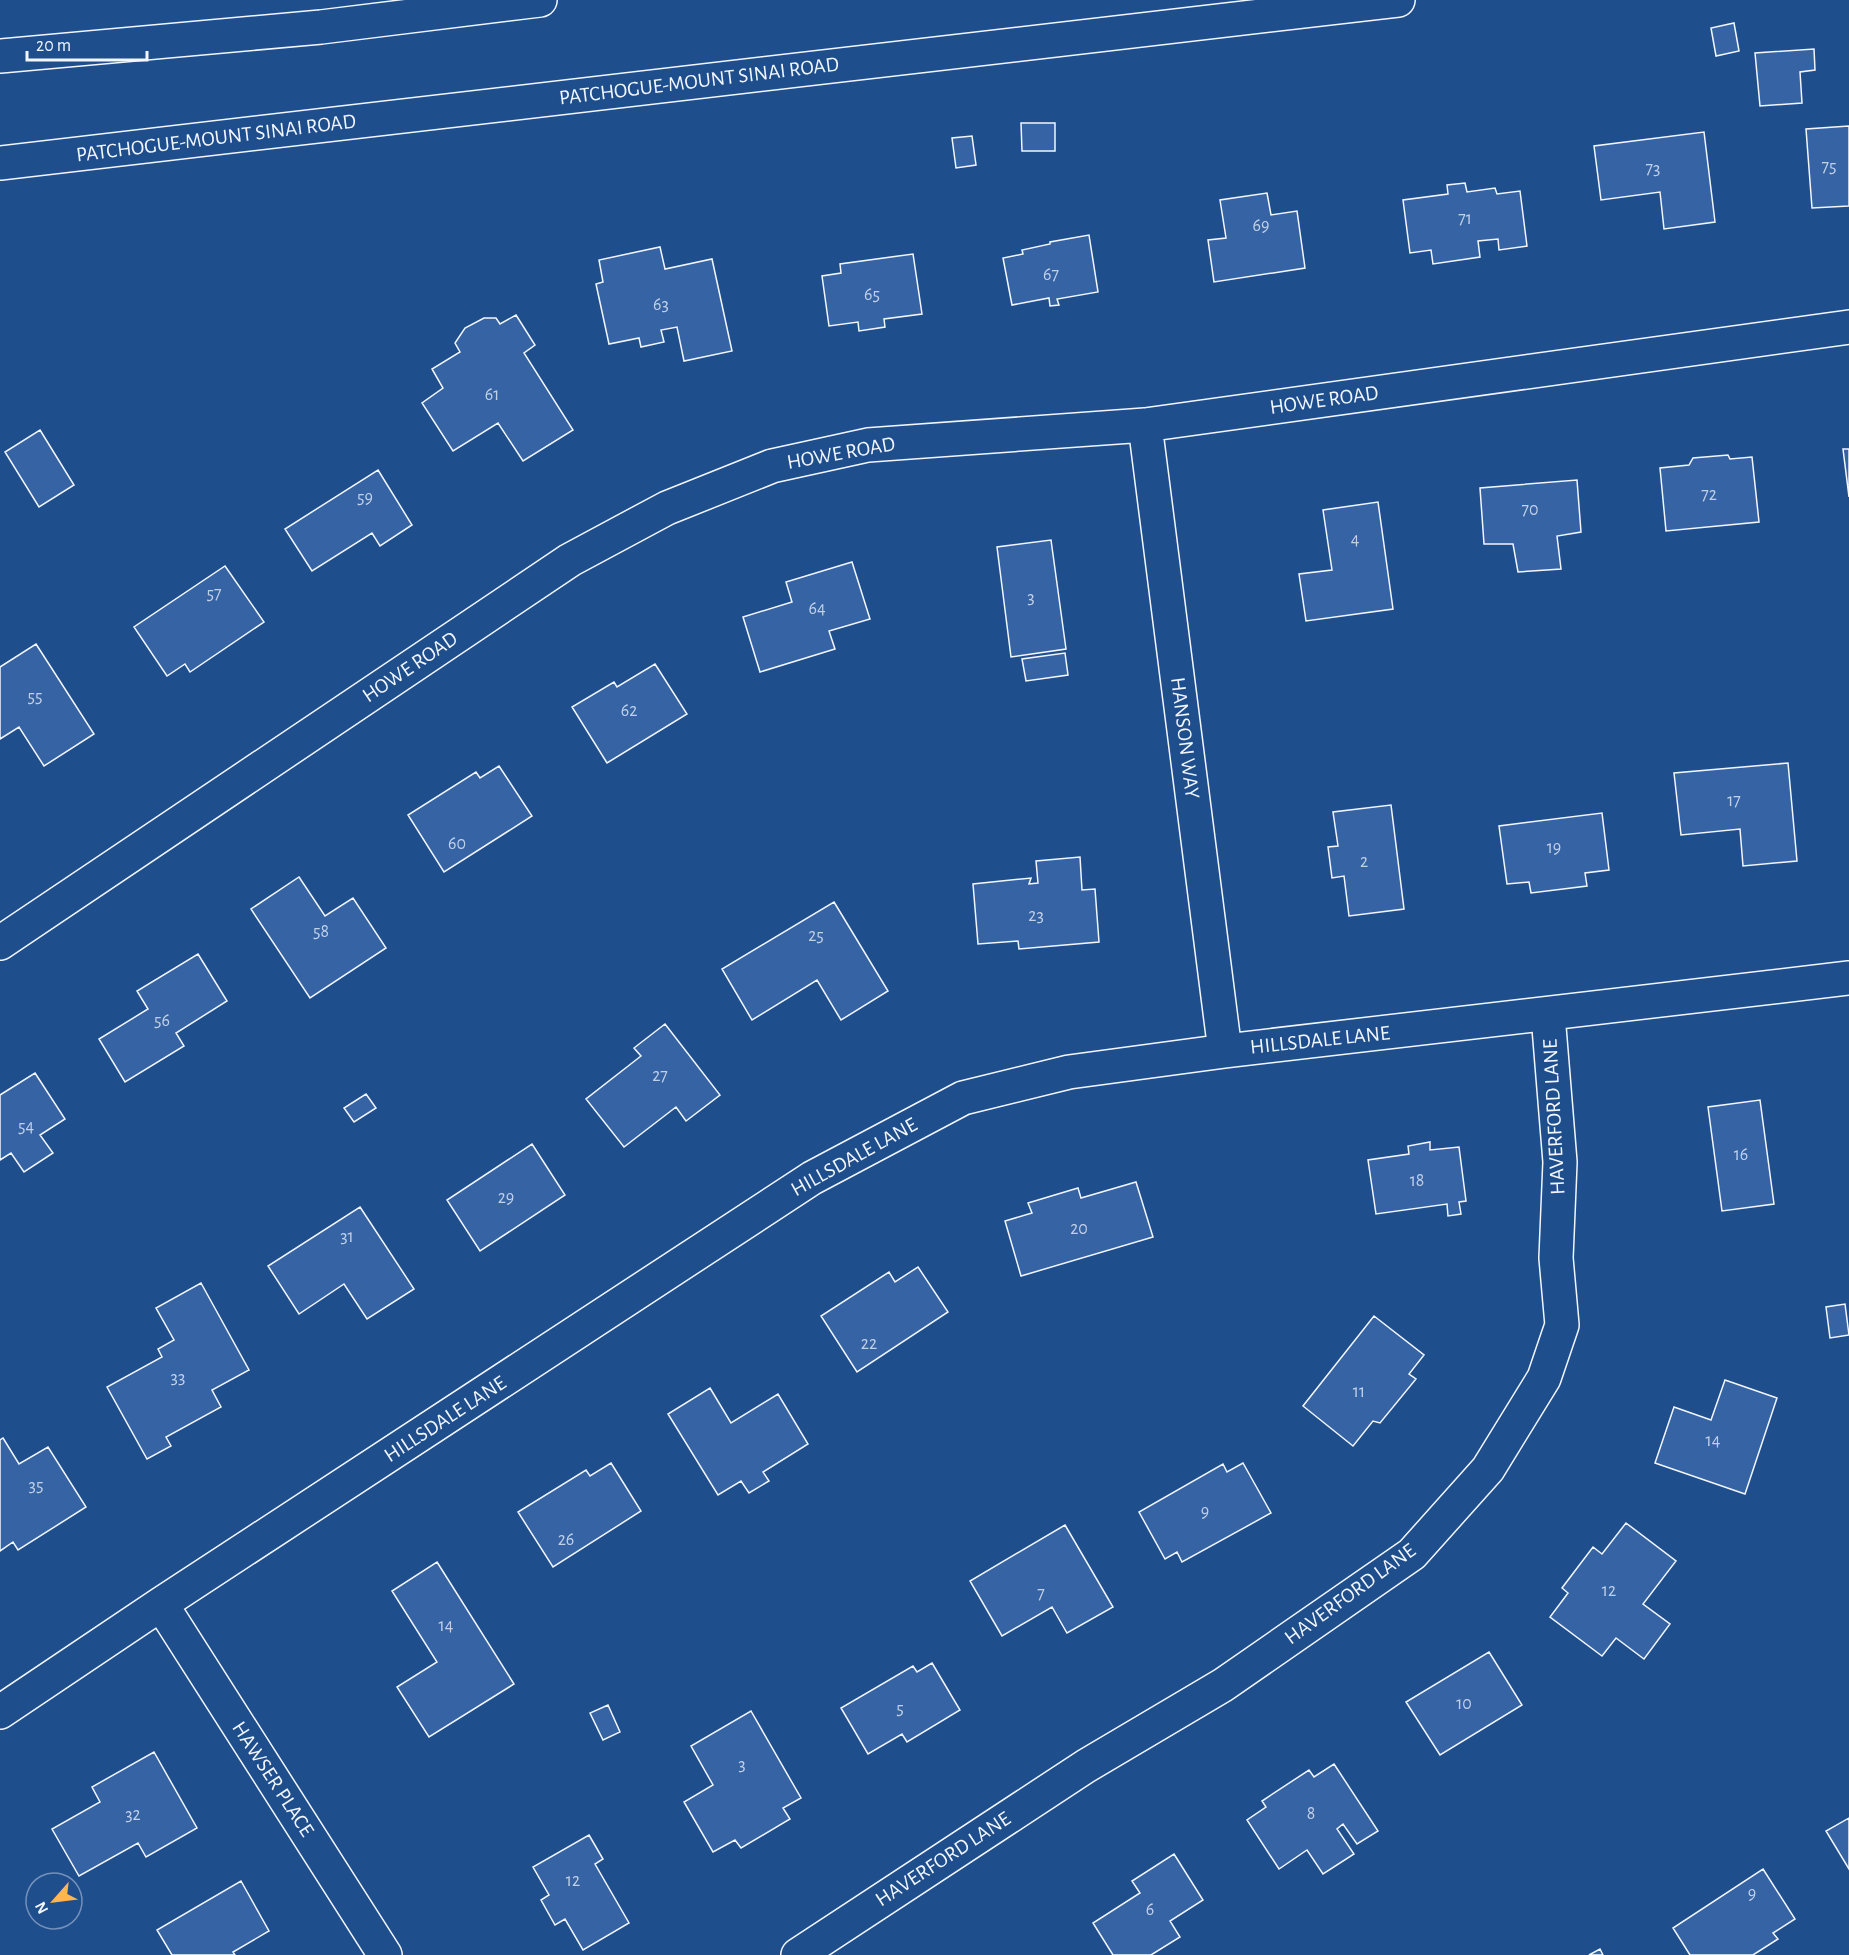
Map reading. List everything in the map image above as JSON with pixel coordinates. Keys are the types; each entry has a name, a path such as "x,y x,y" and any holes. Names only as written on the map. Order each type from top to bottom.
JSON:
{"main road":[{"path":"0,56 321,27 540,0"},
{"name":"PATCHOGUE-MOUNT SINAI ROAD","path":"0,163 1398,0"},
{"name":"HOWE ROAD","path":"0,942 570,560 667,508 772,466 867,445 1145,425 1849,327"},
{"name":"HANSON WAY","path":"1145,425 1225,1051"},
{"name":"HILLSDALE LANE","path":"0,1712 812,1178 963,1098 1069,1072 1225,1051 1849,978"},
{"name":"HAVERFORD LANE","path":"798,1955 1086,1766 1223,1684 1412,1554 1488,1469 1544,1378 1562,1325 1556,1258 1560,1162 1548,1015"},
{"name":"HAWSER PLACE","path":"161,1604 385,1955"}],"building":[{"path":"1734,23 1739,51 1716,56 1711,28"},
{"path":"1814,49 1815,70 1800,72 1802,103 1760,106 1755,53"},
{"path":"1021,123 1055,123 1055,151 1022,151"},
{"path":"1849,126 1849,206 1812,208 1806,129"},
{"path":"1704,132 1715,222 1664,229 1660,192 1601,200 1594,146"},
{"path":"972,136 976,165 956,168 952,138"},
{"path":"1465,183 1467,192 1495,188 1497,194 1520,191 1527,246 1499,250 1498,239 1478,241 1480,257 1433,264 1431,250 1410,253 1403,200 1448,194 1447,185"},
{"path":"1267,193 1271,215 1297,211 1305,268 1214,282 1208,240 1226,238 1220,200"},
{"path":"1089,235 1098,292 1057,299 1059,305 1050,306 1049,298 1012,305 1003,258 1023,254 1022,250 1050,244 1050,242"},
{"path":"660,247 665,269 712,259 732,351 684,361 677,327 661,330 664,342 641,347 639,338 609,344 596,284 603,282 599,260"},
{"path":"913,254 922,314 884,319 885,327 859,331 858,322 829,326 822,276 841,273 840,264"},
{"path":"516,315 535,345 524,353 573,430 523,461 498,423 453,451 422,403 443,388 432,369 460,352 455,343 465,328 484,318 496,318 500,324"},
{"path":"40,430 74,485 39,507 5,452"},
{"path":"1843,449 1849,449 1849,497"},
{"path":"1728,455 1730,459 1752,457 1759,522 1666,531 1660,468 1689,465 1693,458"},
{"path":"378,470 412,525 380,546 372,533 312,571 285,529"},
{"path":"1577,480 1581,532 1557,536 1561,569 1518,572 1513,544 1484,544 1480,488"},
{"path":"1378,502 1393,609 1306,621 1299,574 1332,570 1323,510"},
{"path":"1051,540 1066,649 1011,657 997,547"},
{"path":"852,562 870,619 829,631 835,649 760,672 743,617 792,602 786,582"},
{"path":"225,566 264,622 190,672 185,664 167,676 134,627"},
{"path":"36,644 94,734 44,766 19,727 0,739 0,667"},
{"path":"1065,653 1068,675 1026,681 1022,659"},
{"path":"655,664 687,714 607,763 572,707 614,682 617,687"},
{"path":"1788,763 1797,861 1743,866 1740,829 1681,835 1674,773"},
{"path":"499,766 532,816 444,872 408,815 476,772 480,778"},
{"path":"1391,805 1404,909 1349,916 1344,876 1332,878 1328,847 1338,846 1333,812"},
{"path":"1602,813 1609,870 1585,873 1587,886 1531,893 1529,882 1507,884 1499,826"},
{"path":"1080,857 1082,890 1095,889 1099,942 1019,949 1018,941 978,944 973,884 1031,878 1029,884 1038,883 1036,861"},
{"path":"299,877 325,916 353,898 386,948 310,998 251,909"},
{"path":"834,902 888,991 841,1020 817,980 752,1020 722,969"},
{"path":"198,954 227,1001 176,1033 184,1046 125,1082 99,1039 148,1009 137,991"},
{"path":"665,1024 720,1095 686,1121 676,1107 624,1147 586,1099 641,1056 634,1048"},
{"path":"35,1073 65,1119 40,1135 53,1153 24,1172 11,1153 0,1160 0,1095"},
{"path":"366,1094 376,1108 354,1122 344,1108"},
{"path":"1760,1100 1774,1204 1722,1211 1708,1107"},
{"path":"1430,1142 1430,1150 1459,1147 1466,1201 1459,1202 1461,1214 1448,1216 1447,1204 1376,1214 1368,1160 1409,1154 1408,1146"},
{"path":"532,1144 565,1195 480,1251 447,1200"},
{"path":"1136,1182 1153,1237 1021,1276 1005,1221 1032,1213 1028,1203 1078,1188 1081,1198"},
{"path":"360,1207 414,1289 367,1319 344,1284 299,1314 268,1266"},
{"path":"918,1267 948,1312 857,1372 821,1316 889,1272 895,1282"},
{"path":"201,1283 249,1370 212,1390 221,1407 166,1437 171,1446 147,1459 107,1387 162,1357 158,1349 174,1340 156,1308"},
{"path":"1845,1304 1849,1335 1830,1338 1826,1307"},
{"path":"1374,1316 1424,1355 1409,1374 1416,1379 1380,1423 1373,1421 1353,1446 1303,1406"},
{"path":"1725,1380 1777,1398 1745,1494 1655,1463 1674,1407 1711,1420"},
{"path":"710,1388 731,1423 778,1394 808,1444 763,1472 769,1481 749,1493 741,1481 718,1495 668,1414"},
{"path":"3,1438 19,1464 48,1447 86,1507 18,1550 13,1542 0,1551 0,1440"},
{"path":"611,1463 641,1511 553,1567 518,1512 586,1470 590,1476"},
{"path":"1243,1463 1271,1513 1182,1562 1177,1552 1165,1559 1139,1512 1223,1464 1227,1472"},
{"path":"1626,1523 1676,1561 1643,1604 1670,1624 1644,1659 1616,1638 1602,1656 1550,1617 1568,1593 1562,1588 1593,1547 1602,1554"},
{"path":"1065,1525 1113,1607 1067,1633 1052,1607 1002,1636 970,1581"},
{"path":"437,1562 514,1684 429,1737 397,1687 437,1662 392,1591"},
{"path":"1489,1652 1522,1705 1440,1755 1406,1702"},
{"path":"932,1663 960,1710 907,1742 902,1734 868,1754 841,1708 913,1666 917,1672"},
{"path":"608,1705 620,1732 603,1740 590,1713"},
{"path":"751,1711 801,1798 783,1808 790,1819 741,1848 735,1840 713,1852 684,1802 713,1785 691,1746"},
{"path":"154,1752 197,1828 146,1857 138,1843 84,1873 84,1871 76,1871 52,1829 100,1802 92,1787"},
{"path":"1334,1764 1378,1831 1357,1844 1343,1824 1337,1829 1354,1854 1323,1874 1307,1850 1279,1869 1247,1820 1266,1807 1262,1801 1309,1770 1314,1777"},
{"path":"1849,1818 1849,1869 1826,1831"},
{"path":"589,1835 603,1859 595,1864 629,1923 583,1950 565,1919 555,1925 541,1900 549,1895 533,1867"},
{"path":"1174,1854 1203,1900 1170,1921 1180,1937 1151,1955 1113,1955 1093,1923 1140,1893 1132,1881"},
{"path":"1763,1869 1795,1919 1773,1933 1778,1939 1753,1955 1690,1955 1673,1928"},
{"path":"241,1881 269,1931 233,1952 235,1955 172,1955 157,1930"},
{"path":"1600,1949 1603,1955 1589,1955"}]}
